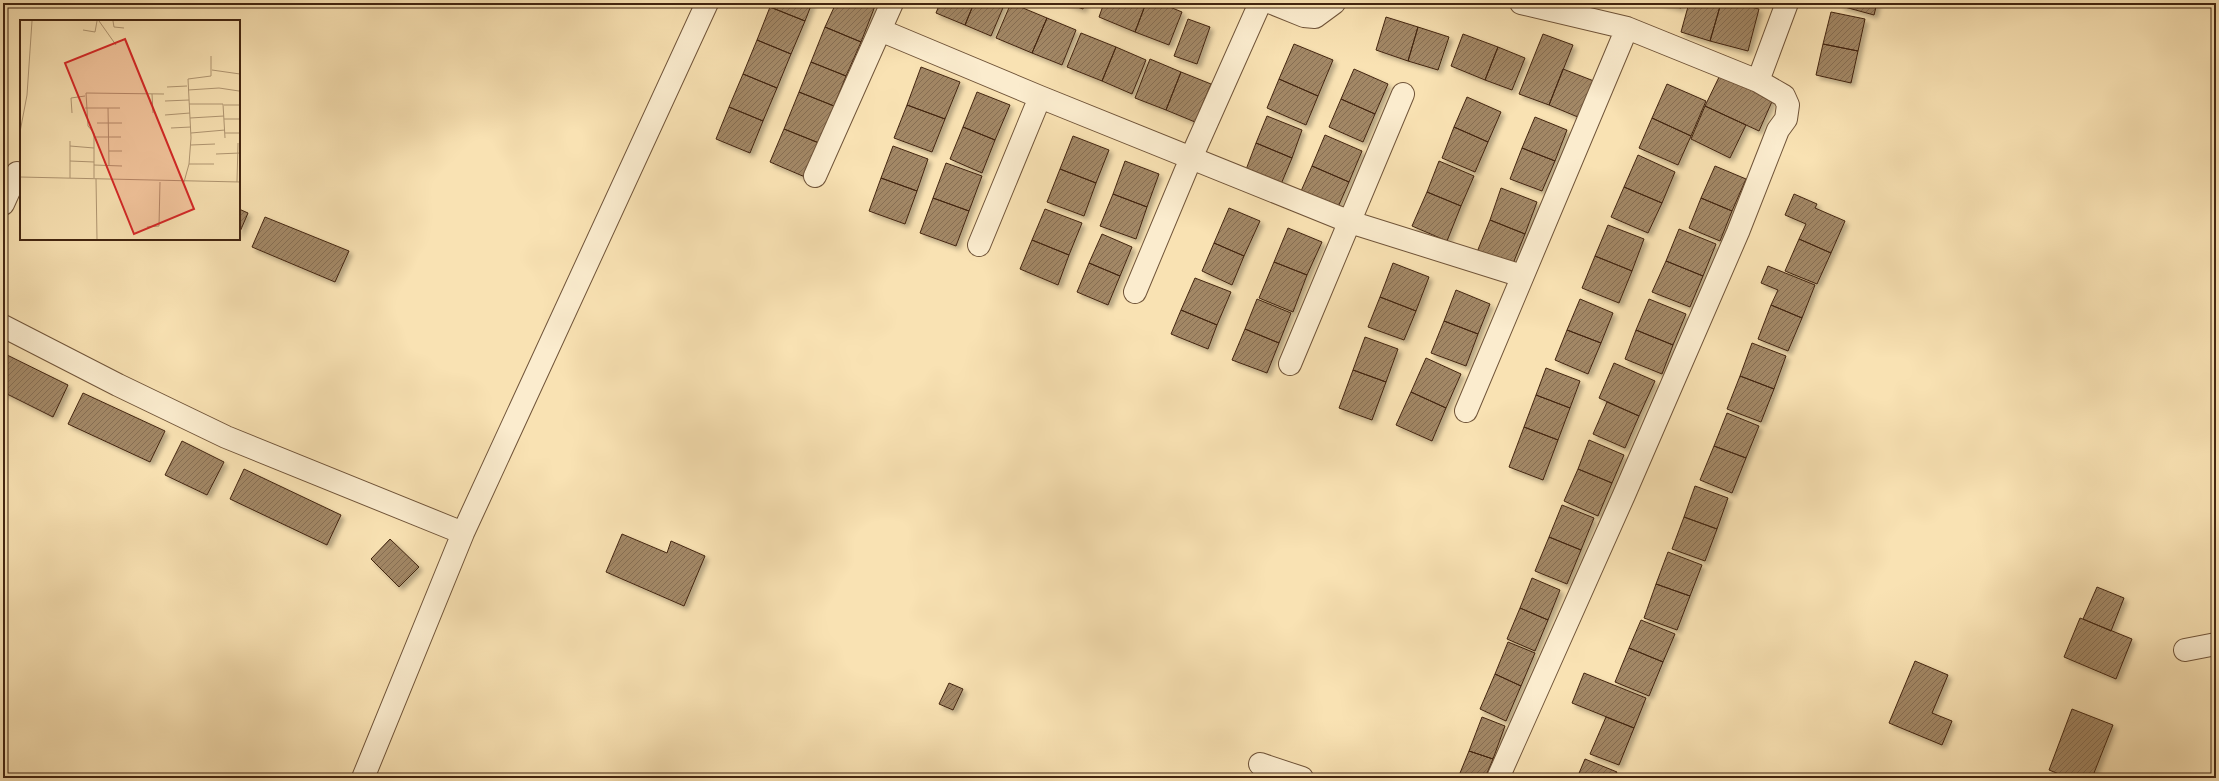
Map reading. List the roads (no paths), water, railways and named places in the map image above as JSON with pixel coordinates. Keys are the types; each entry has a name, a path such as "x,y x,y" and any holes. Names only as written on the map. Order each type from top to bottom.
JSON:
{"street":[{"path":"363,778 463,533 706,3"},
{"path":"815,176 892,3"},
{"path":"1135,292 1191,158 1260,3"},
{"path":"1272,3 1304,16 1315,17 1334,3"},
{"path":"1498,778 1630,481 1738,232 1778,130 1786,119 1788,106 1784,96 1758,81 1627,28 1521,3"},
{"path":"1758,81 1787,3"},
{"path":"1466,411 1627,28"},
{"path":"880,30 1040,98 1350,222 1522,276"},
{"path":"1290,364 1403,94"},
{"path":"979,245 1040,98"},
{"path":"3,204 17,173"},
{"path":"3,326 118,385 226,436 463,533"},
{"path":"2185,650 2216,644"},
{"path":"1260,764 1302,778"}]}
